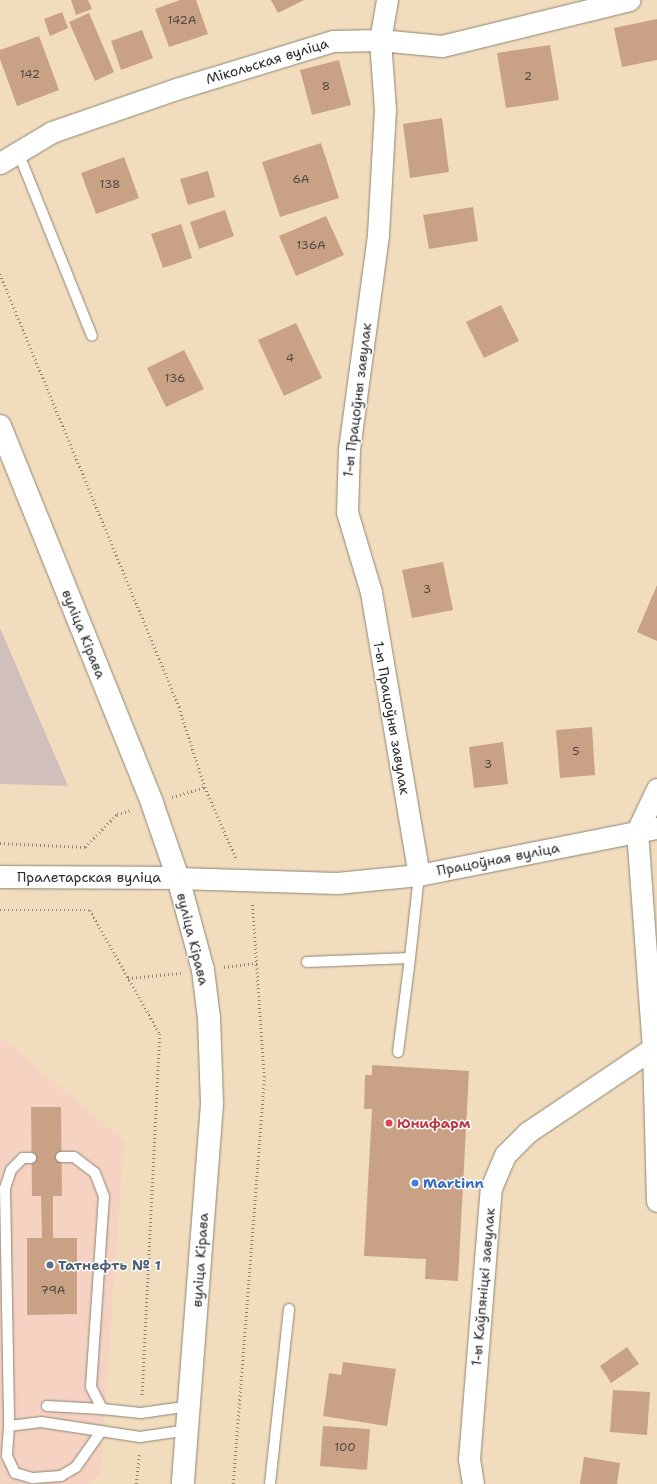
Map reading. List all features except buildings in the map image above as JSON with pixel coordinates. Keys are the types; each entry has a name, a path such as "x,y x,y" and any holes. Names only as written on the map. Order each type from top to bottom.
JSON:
{"main road":[{"name":"вуліца Кірава","path":"0,426 147,790 178,878 203,970 209,1018 212,1104 183,1484"},
{"name":"Пралетарская вуліца","path":"0,877 178,878"}],"street":[{"name":"1-ы Працоўны завулак","path":"387,0 380,40 385,109 378,235 349,449 347,512 371,592 419,875"},
{"name":"Мікольская вуліца","path":"0,163 52,132 176,89 333,41 380,40 442,46 629,0"},
{"path":"657,789 636,831 652,1048 657,1201"},
{"name":"Працоўная вуліца","path":"178,878 338,883 419,875 657,828"},
{"name":"1-ы Каўпяніцкі завулак","path":"473,1484 469,1459 491,1188 496,1175 505,1155 528,1132 652,1048"}],"lane":[{"path":"18,152 92,336"},
{"path":"398,1052 419,875"},
{"path":"307,962 410,958"},
{"path":"61,1157 74,1157 95,1173 104,1196 91,1387 102,1409"},
{"path":"31,1158 23,1158 11,1170 5,1188 9,1426 7,1456 14,1473 33,1478 60,1476 76,1467 100,1432"},
{"path":"270,1484 289,1310"},
{"path":"47,1406 141,1413 190,1406"},
{"path":"9,1426 41,1422 140,1437 188,1430"}],"path":[{"path":"0,843 85,847 117,814"},
{"path":"0,910 90,910 160,1034 141,1413"},
{"path":"234,965 257,963"},
{"path":"128,978 175,974"},
{"path":"136,1484 140,1437"}],"shaded area":[{"path":"0,628 68,786 0,784"},
{"path":"3,1039 124,1141 100,1474 89,1484 0,1484 0,1042"}],"place":[{"name":"Юнифарм","path":"389,1123"},
{"name":"Martinn","path":"415,1183"},
{"name":"Татнефть № 1","path":"50,1265"}]}
